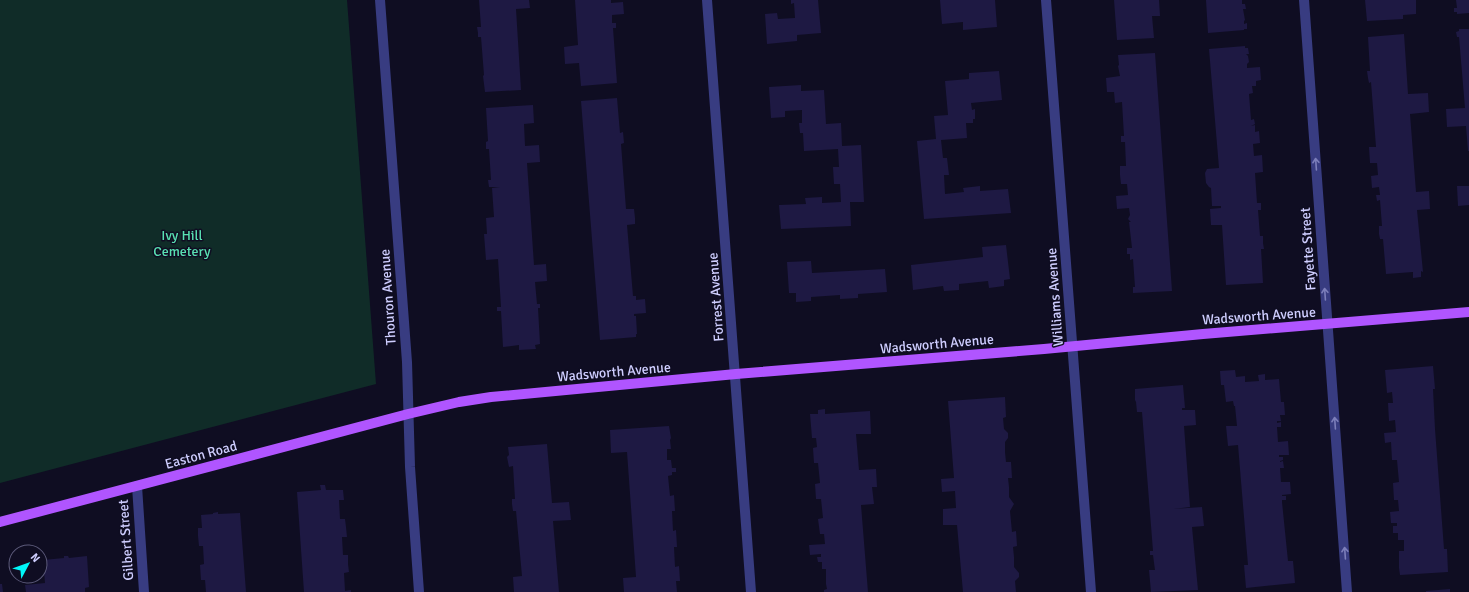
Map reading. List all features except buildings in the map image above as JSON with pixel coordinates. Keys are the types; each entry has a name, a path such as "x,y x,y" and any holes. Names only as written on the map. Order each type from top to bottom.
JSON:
{"main road":[{"name":"Wadsworth Avenue","path":"408,414 459,402 491,397 736,374 1073,347 1203,334 1328,325 1469,312"},
{"name":"Easton Road","path":"0,522 408,414"}],"street":[{"name":"Thouron Avenue","path":"380,0 407,354 410,467 419,592"},
{"name":"Forrest Avenue","path":"707,0 751,592"},
{"name":"Williams Avenue","path":"1046,0 1091,592"},
{"name":"Fayette Street","path":"1304,0 1347,592"},
{"name":"Gilbert Street","path":"137,486 144,592"}],"green space":[{"name":"Ivy Hill Cemetery","path":"0,0 347,0 376,384 0,483"}]}
